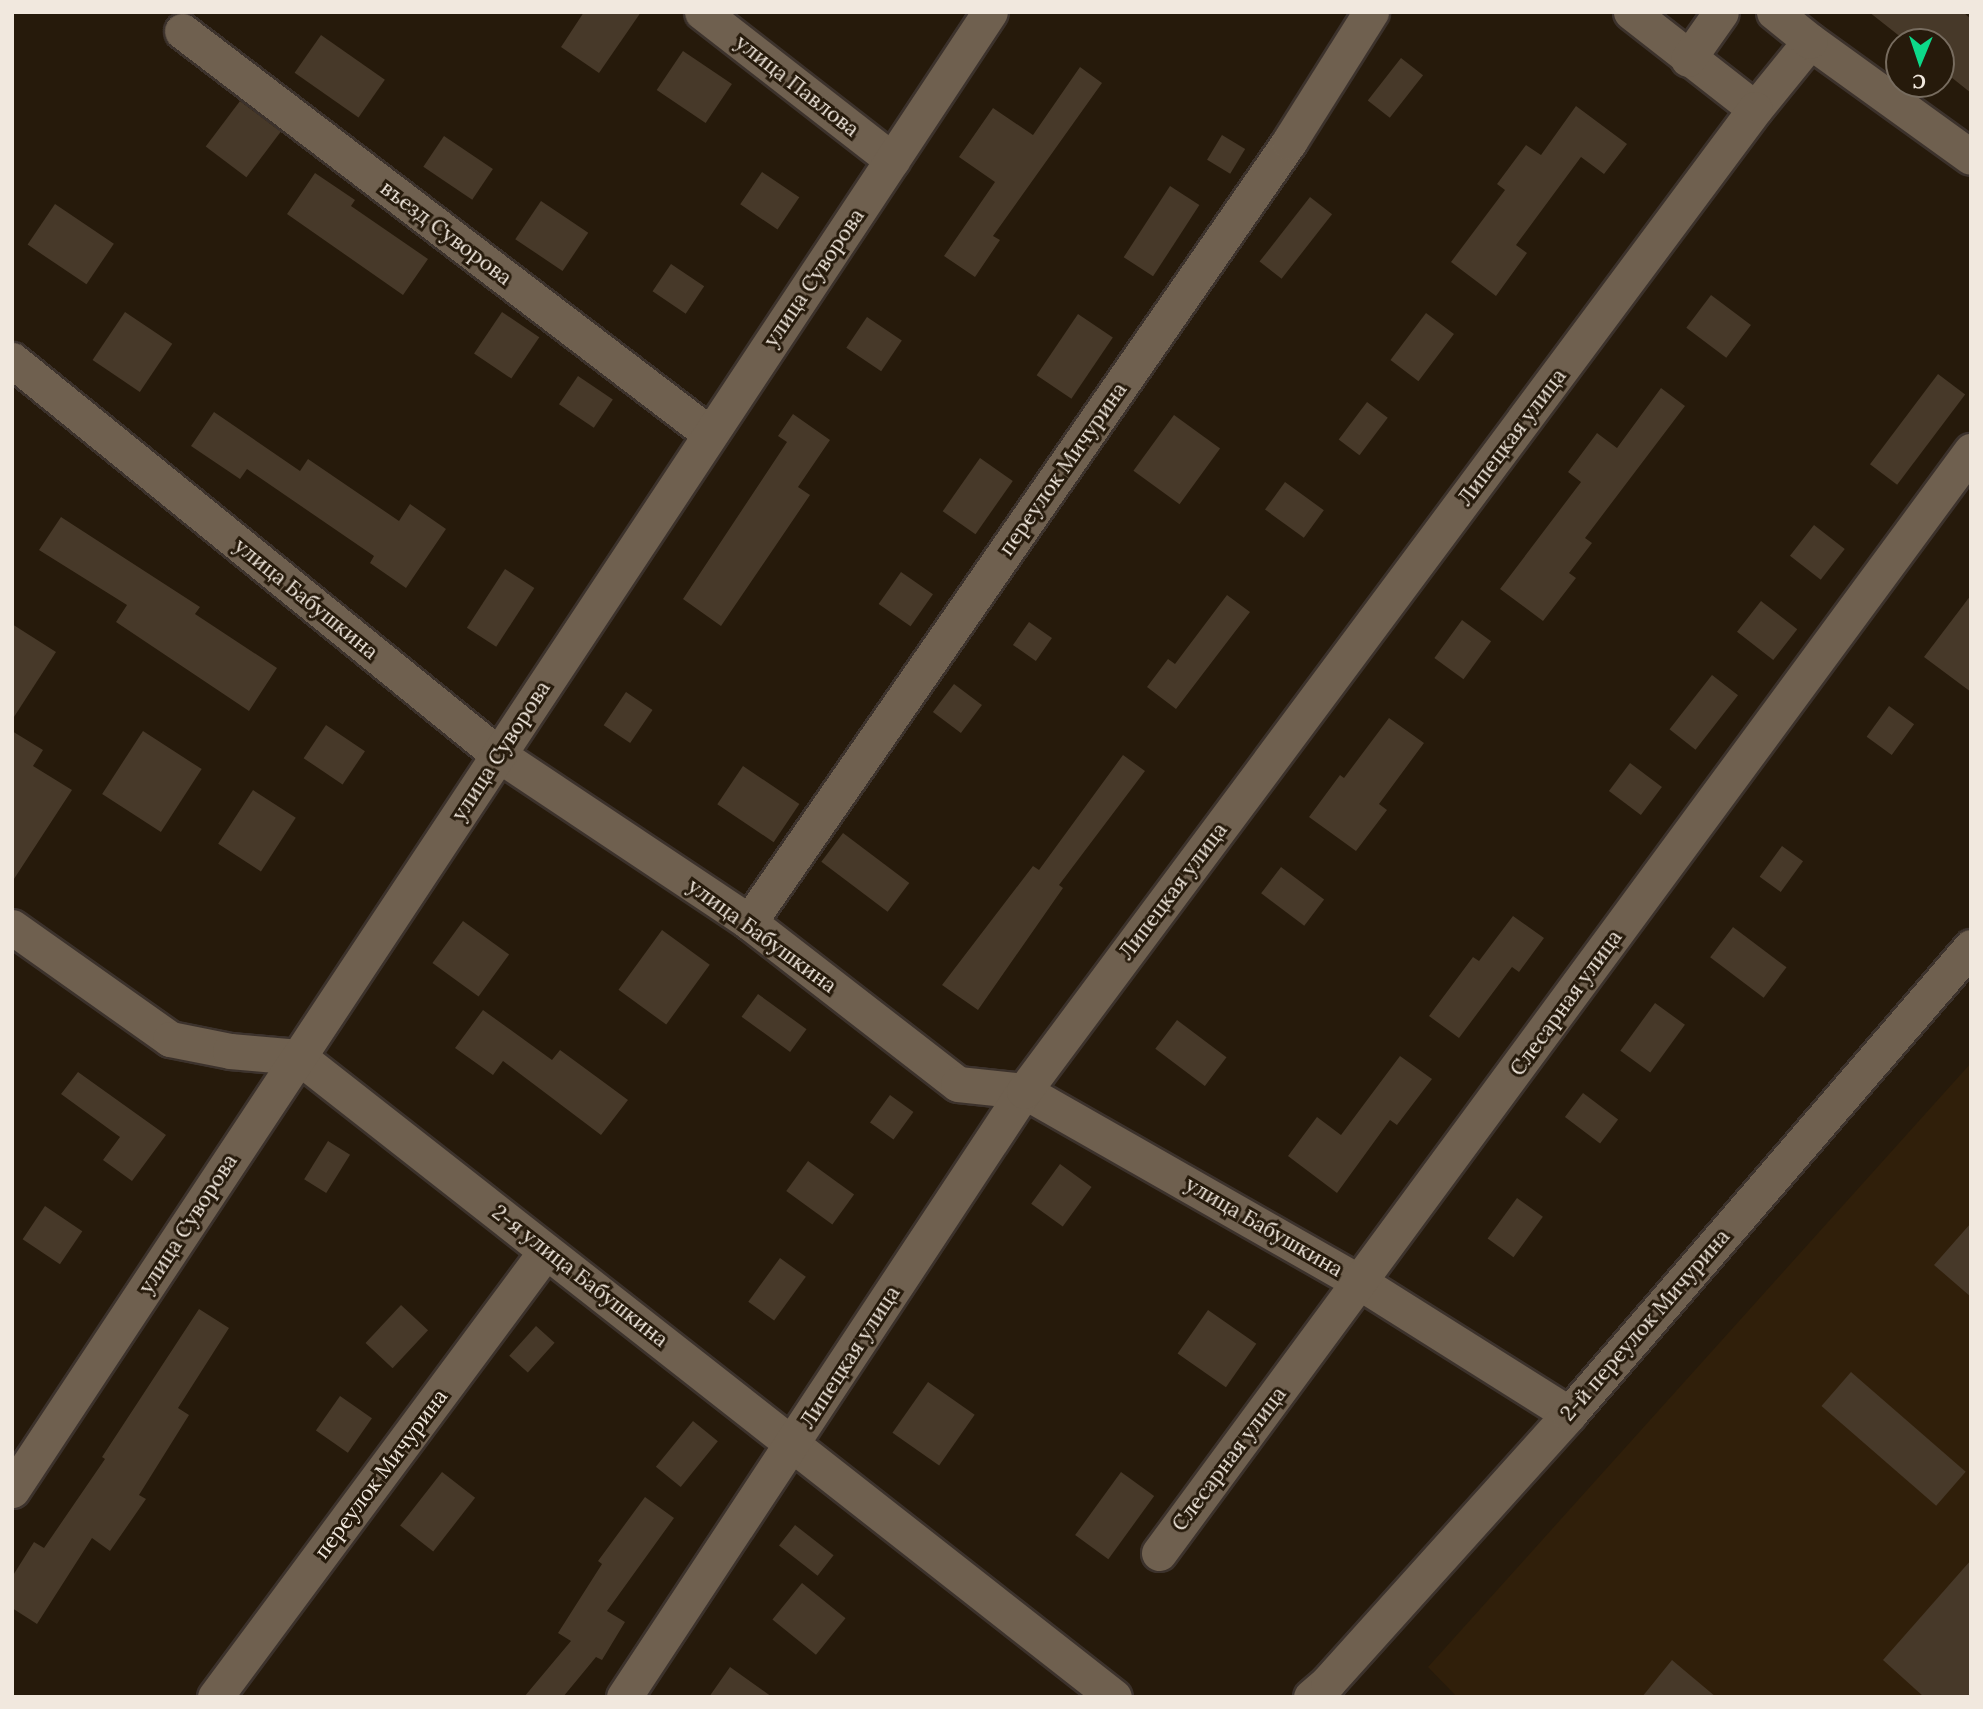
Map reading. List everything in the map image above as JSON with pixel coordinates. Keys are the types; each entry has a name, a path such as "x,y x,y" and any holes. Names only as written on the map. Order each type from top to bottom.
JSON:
{"street":[{"name":"улица Павлова","path":"702,12 892,160"},
{"name":"улица Суворова","path":"12,1490 990,12"},
{"name":"переулок Мичурина","path":"749,922 1289,142 1371,12"},
{"path":"1631,12 1755,109"},
{"path":"1688,59 1721,12"},
{"path":"1774,12 1971,157"},
{"name":"въезд Суворова","path":"182,31 710,434"},
{"name":"Липецкая улица","path":"624,1697 1024,1091 1755,109 1810,41"},
{"name":"улица Бабушкина","path":"12,360 499,755 749,922 958,1084 1024,1091 1360,1283 1569,1414"},
{"name":"Слесарная улица","path":"1159,1553 1971,451"},
{"path":"12,927 170,1039 230,1051 299,1057"},
{"name":"2-й переулок Мичурина","path":"1324,1692 1569,1414 1971,947"},
{"name":"2-я улица Бабушкина","path":"299,1057 794,1443 1114,1697"},
{"name":"переулок Мичурина","path":"215,1697 547,1251"}],"shaded area":[{"path":"1971,1063 1971,1697 1457,1697 1428,1667"}],"building":[{"path":"584,12 641,12 599,73 561,47"},
{"path":"1869,12 1963,12 1971,19 1971,93 1955,80 1955,28 1889,28"},
{"path":"321,35 385,80 359,117 295,73"},
{"path":"683,51 732,84 706,123 657,90"},
{"path":"1401,58 1423,75 1390,118 1368,101"},
{"path":"1080,67 1102,83 993,236 1000,240 975,277 944,256 995,182 959,157 993,108 1033,135"},
{"path":"240,101 281,132 246,177 206,147"},
{"path":"1576,106 1627,144 1604,174 1581,157 1516,245 1527,253 1496,296 1451,262 1505,190 1497,184 1526,145 1541,155"},
{"path":"1222,135 1245,149 1230,174 1207,160"},
{"path":"444,136 493,169 472,200 423,167"},
{"path":"762,172 799,197 777,229 740,204"},
{"path":"315,173 355,200 351,206 428,259 403,295 287,214"},
{"path":"1170,186 1199,205 1153,276 1124,257"},
{"path":"1310,197 1332,214 1282,279 1260,262"},
{"path":"541,201 588,233 563,271 515,239"},
{"path":"55,204 114,244 86,284 28,245"},
{"path":"671,264 704,286 686,314 653,291"},
{"path":"1711,295 1751,325 1726,358 1686,328"},
{"path":"125,312 172,344 140,392 93,360"},
{"path":"502,312 539,337 511,379 474,353"},
{"path":"1426,313 1454,334 1418,381 1390,360"},
{"path":"1078,314 1113,337 1071,399 1037,375"},
{"path":"867,317 902,340 881,371 846,348"},
{"path":"1938,374 1965,394 1897,485 1870,464"},
{"path":"578,376 613,399 594,428 559,404"},
{"path":"1661,388 1685,406 1585,538 1592,543 1569,573 1576,578 1543,621 1500,589 1581,482 1568,472 1597,433 1617,448"},
{"path":"1367,402 1388,418 1359,455 1339,440"},
{"path":"214,412 300,471 308,459 399,521 410,504 446,529 406,588 370,563 374,556 247,469 240,479 191,446"},
{"path":"793,414 830,440 798,487 810,495 721,626 683,599 787,442 778,436"},
{"path":"1174,415 1220,449 1180,504 1133,471"},
{"path":"980,458 1013,481 975,534 943,511"},
{"path":"1285,482 1324,510 1304,538 1265,510"},
{"path":"61,517 200,607 195,614 277,668 249,711 116,622 127,605 39,550"},
{"path":"1814,525 1845,549 1821,580 1790,556"},
{"path":"505,569 534,588 496,647 467,628"},
{"path":"901,572 933,594 911,626 879,604"},
{"path":"1227,595 1250,612 1176,709 1147,687 1168,659 1175,664"},
{"path":"1971,595 1971,692 1924,657"},
{"path":"1761,601 1797,629 1773,660 1737,632"},
{"path":"1462,620 1491,641 1463,679 1434,658"},
{"path":"1029,622 1052,638 1036,661 1013,645"},
{"path":"12,624 56,652 12,720"},
{"path":"1712,675 1738,695 1696,750 1670,729"},
{"path":"954,684 982,705 961,733 933,712"},
{"path":"626,692 653,710 630,743 604,725"},
{"path":"1889,706 1914,724 1892,755 1867,737"},
{"path":"1389,718 1424,743 1379,804 1387,810 1356,851 1309,817 1340,775 1344,778"},
{"path":"326,725 365,751 343,784 304,758"},
{"path":"12,731 43,750 33,766 72,790 12,882"},
{"path":"143,731 202,769 161,832 102,794"},
{"path":"1123,755 1145,771 1059,885 1063,888 978,1010 942,985 1033,866 1039,870"},
{"path":"1630,763 1662,787 1641,815 1609,791"},
{"path":"743,766 799,804 774,842 717,804"},
{"path":"253,790 296,818 261,871 218,844"},
{"path":"843,833 909,883 888,912 821,862"},
{"path":"1782,846 1803,861 1781,892 1760,877"},
{"path":"1281,867 1324,899 1304,926 1261,893"},
{"path":"1513,916 1544,938 1519,972 1512,967 1459,1038 1429,1016 1473,957 1479,961"},
{"path":"463,921 509,955 479,997 432,963"},
{"path":"1733,927 1787,967 1764,998 1710,957"},
{"path":"662,930 710,965 666,1025 619,990"},
{"path":"758,994 807,1029 790,1052 742,1017"},
{"path":"1655,1003 1685,1025 1650,1072 1620,1051"},
{"path":"483,1010 552,1060 560,1050 628,1100 601,1135 503,1061 493,1075 455,1048"},
{"path":"1177,1020 1227,1057 1205,1086 1155,1049"},
{"path":"1400,1056 1432,1079 1397,1125 1390,1120 1337,1193 1288,1156 1317,1117 1341,1135"},
{"path":"78,1072 166,1135 132,1181 103,1160 120,1137 61,1094"},
{"path":"1583,1093 1618,1119 1600,1143 1565,1117"},
{"path":"890,1095 913,1112 893,1140 870,1123"},
{"path":"328,1141 350,1155 326,1193 304,1179"},
{"path":"808,1161 854,1195 832,1224 786,1191"},
{"path":"1060,1164 1092,1187 1063,1227 1031,1204"},
{"path":"1517,1198 1543,1217 1513,1257 1488,1238"},
{"path":"45,1206 82,1231 60,1264 23,1239"},
{"path":"1971,1223 1971,1297 1934,1265"},
{"path":"780,1258 806,1277 774,1320 748,1302"},
{"path":"401,1305 428,1330 393,1368 366,1343"},
{"path":"199,1309 229,1328 178,1408 189,1415 139,1495 146,1499 110,1551 92,1538 37,1624 12,1608 12,1577 34,1542 44,1548 105,1459 102,1457"},
{"path":"1208,1310 1256,1344 1226,1387 1178,1353"},
{"path":"536,1326 555,1343 528,1372 509,1356"},
{"path":"1851,1372 1966,1472 1936,1506 1821,1406"},
{"path":"928,1382 975,1415 939,1465 892,1433"},
{"path":"340,1396 372,1418 348,1453 316,1430"},
{"path":"693,1421 718,1441 681,1487 656,1467"},
{"path":"442,1472 475,1498 433,1551 400,1526"},
{"path":"1121,1472 1154,1496 1108,1559 1075,1535"},
{"path":"645,1497 674,1518 607,1611 625,1622 602,1660 596,1657 563,1697 524,1697 571,1641 558,1633 602,1564 598,1561"},
{"path":"795,1525 834,1555 818,1576 779,1545"},
{"path":"1971,1560 1971,1697 1924,1697 1883,1660"},
{"path":"802,1583 846,1618 816,1655 772,1620"},
{"path":"1672,1660 1716,1697 1642,1697"},
{"path":"730,1667 772,1697 709,1697"}]}
